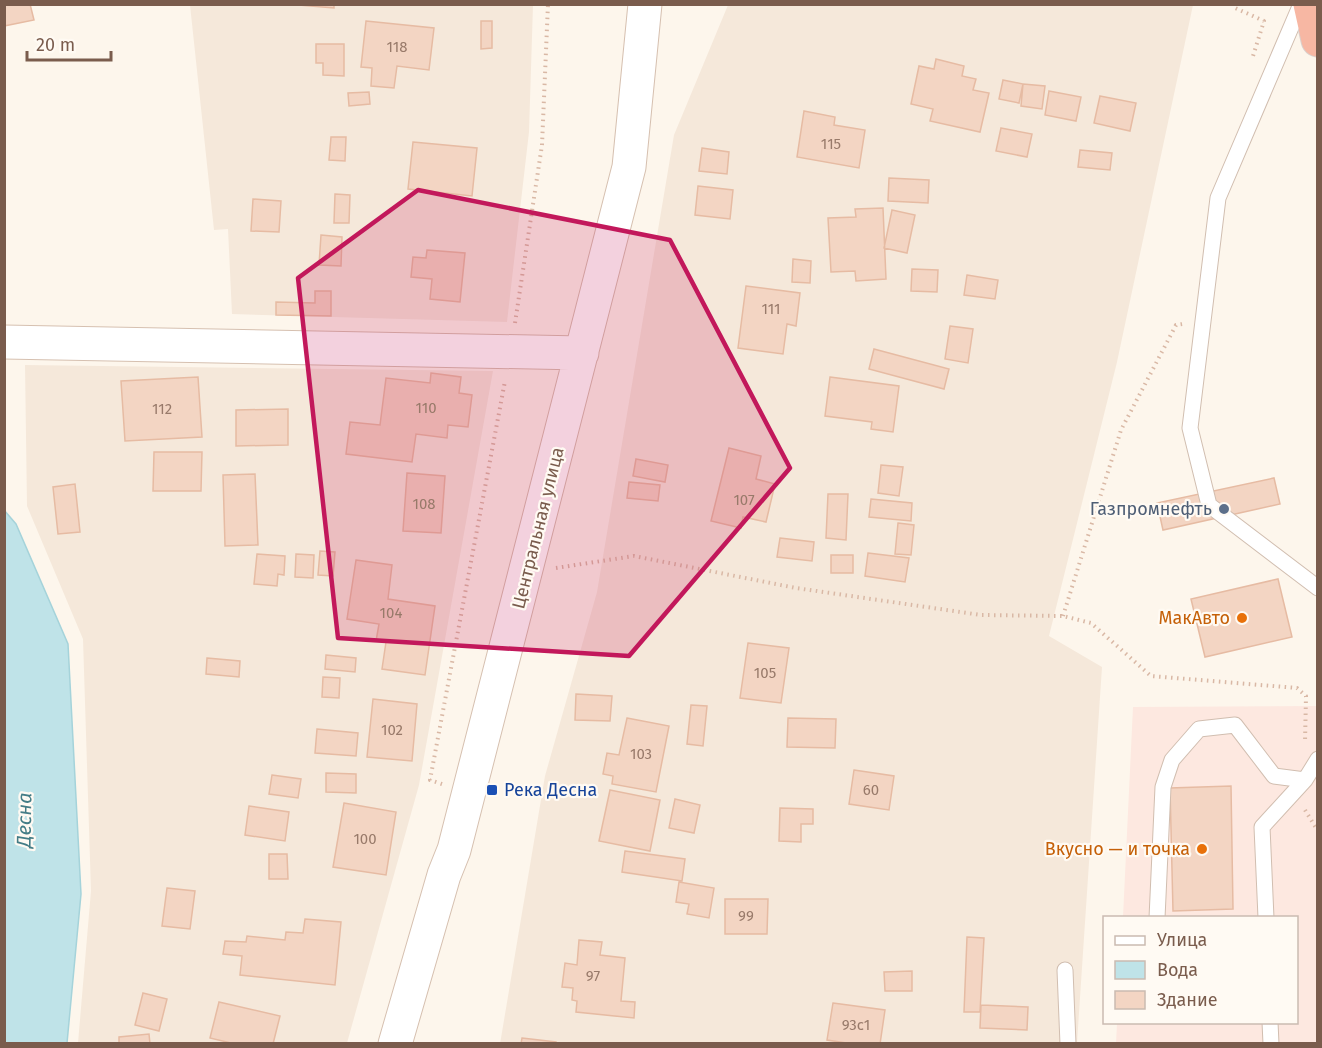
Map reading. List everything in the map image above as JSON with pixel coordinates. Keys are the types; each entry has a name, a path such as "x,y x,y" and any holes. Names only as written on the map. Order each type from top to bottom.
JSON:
{"highway":[{"path":"1310,4 1317,40"}],"street":[{"name":"Центральная улица","path":"395,1044 444,875 454,850 629,167 645,4"},
{"path":"4,342 582,353"}],"lane":[{"path":"1301,4 1218,198 1190,428 1209,505 1317,588"},
{"path":"1157,916 1163,787 1172,760 1199,729 1235,725 1274,776 1305,780"},
{"path":"1266,916 1262,827 1305,780 1317,759"},
{"path":"1065,970 1068,1044"},
{"path":"1270,1024 1271,1044"}],"path":[{"path":"514,330 542,145 548,4"},
{"path":"1063,616 1121,430 1176,325 1203,321"},
{"path":"552,568 634,556 796,588 981,615 1063,616 1091,623 1150,676 1297,688"}],"highlighted area":[{"path":"418,190 670,240 790,468 629,656 338,638 298,278"}],"shaded area":[{"path":"190,5 533,5 529,132 507,322 232,314 228,229 214,230"},
{"path":"728,5 1193,5 1117,362 1049,636 1102,667 1077,1043 500,1044 545,776 597,592 674,135"},
{"path":"25,365 493,371 419,785 347,1043 78,1043 91,891 83,639 27,506"},
{"path":"1317,706 1317,1043 1116,1044 1117,1024 1298,1024 1298,916 1123,916 1133,707"}],"water":[{"name":"Десна","path":"4,510 16,524 68,644 81,894 67,1043 5,1043"}],"building":[{"path":"4,4 30,4 34,20 4,26"},
{"path":"286,4 334,4 334,8"},
{"path":"366,21 434,28 429,70 397,66 394,88 371,86 372,68 361,67"},
{"path":"481,21 492,21 492,48 481,49"},
{"path":"316,44 344,44 344,76 323,75 323,63 316,63"},
{"path":"936,59 964,66 962,76 976,79 973,90 989,93 980,132 930,121 933,109 911,104 919,66 934,69"},
{"path":"1003,80 1023,84 1019,103 999,99"},
{"path":"1023,84 1045,86 1042,109 1021,106"},
{"path":"1049,91 1081,97 1076,121 1045,115"},
{"path":"369,92 370,104 349,106 348,93"},
{"path":"1100,96 1136,103 1130,131 1094,123"},
{"path":"804,111 835,117 834,125 865,130 859,168 797,157"},
{"path":"1001,128 1032,134 1027,157 996,151"},
{"path":"331,137 346,137 345,161 329,160"},
{"path":"413,142 477,148 472,196 408,189"},
{"path":"702,148 729,152 727,174 699,171"},
{"path":"1080,150 1112,153 1110,170 1078,167"},
{"path":"889,178 929,180 928,203 888,201"},
{"path":"698,186 733,190 730,219 695,215"},
{"path":"335,194 350,195 349,223 334,223"},
{"path":"253,199 281,201 279,232 251,231"},
{"path":"883,208 886,279 856,281 855,271 831,272 828,218 856,217 855,209"},
{"path":"892,210 915,215 907,253 884,248"},
{"path":"321,235 342,237 341,266 319,265"},
{"path":"427,250 465,253 460,302 430,299 432,279 411,277 413,257 426,258"},
{"path":"793,259 811,261 810,283 792,282"},
{"path":"912,269 938,270 937,292 911,291"},
{"path":"967,275 998,280 995,299 964,295"},
{"path":"746,286 800,293 796,326 787,324 783,354 738,348"},
{"path":"315,291 331,291 331,316 276,315 276,302 315,303"},
{"path":"950,326 973,329 968,363 945,359"},
{"path":"874,349 949,369 944,389 869,369"},
{"path":"431,373 461,377 459,393 472,395 468,427 448,425 447,438 416,434 412,462 346,454 350,422 380,425 386,378 430,383"},
{"path":"198,377 202,437 125,441 121,381"},
{"path":"830,377 899,386 893,432 871,429 872,422 825,416"},
{"path":"288,409 288,445 236,446 236,410"},
{"path":"729,448 761,456 756,479 775,484 766,522 743,517 741,528 711,521"},
{"path":"154,452 202,452 201,491 153,491"},
{"path":"636,459 668,465 665,482 633,476"},
{"path":"881,465 903,467 899,496 878,493"},
{"path":"407,473 445,476 441,533 403,531"},
{"path":"255,474 258,545 225,546 223,475"},
{"path":"1274,478 1280,504 1163,530 1157,503"},
{"path":"629,482 660,485 658,501 627,498"},
{"path":"75,484 80,532 58,534 53,487"},
{"path":"828,494 848,494 846,540 826,538"},
{"path":"871,499 912,503 911,521 869,517"},
{"path":"898,523 914,525 911,555 895,554"},
{"path":"780,538 814,542 812,561 777,557"},
{"path":"320,551 335,552 333,576 318,575"},
{"path":"868,553 909,558 905,582 865,576"},
{"path":"257,554 285,556 284,575 278,574 277,586 254,584"},
{"path":"296,554 314,555 313,578 295,577"},
{"path":"831,555 853,555 853,573 831,573"},
{"path":"356,560 392,565 388,599 435,606 425,675 382,669 386,642 376,641 379,624 347,619"},
{"name":"МакАвто","path":"1278,579 1292,637 1205,657 1191,599"},
{"path":"748,643 789,648 781,703 740,698"},
{"path":"326,655 356,658 355,672 325,669"},
{"path":"207,658 240,661 239,677 206,674"},
{"path":"323,677 340,678 339,698 322,697"},
{"path":"576,694 612,696 610,721 575,720"},
{"path":"373,699 417,704 412,761 367,757"},
{"path":"691,705 707,706 703,746 687,744"},
{"path":"627,718 669,726 656,792 612,784 613,776 603,774 607,753 619,755"},
{"path":"788,718 836,719 835,748 787,747"},
{"path":"317,729 358,733 356,756 315,753"},
{"path":"854,770 894,776 889,810 849,804"},
{"path":"326,773 356,774 356,793 326,792"},
{"path":"272,775 301,779 298,798 269,794"},
{"name":"Вкусно — и точка","path":"1231,786 1233,909 1173,911 1170,788"},
{"path":"610,790 660,800 650,851 599,841"},
{"path":"675,799 700,805 694,833 669,828"},
{"path":"344,803 396,812 386,875 333,867"},
{"path":"249,806 289,812 285,841 245,835"},
{"path":"780,808 813,809 813,824 801,824 801,842 779,841"},
{"path":"625,851 685,859 682,881 622,872"},
{"path":"269,854 287,854 288,879 269,879"},
{"path":"679,882 714,888 709,918 687,914 689,904 676,902"},
{"path":"167,888 195,891 190,929 162,926"},
{"path":"725,899 768,899 767,934 725,934"},
{"path":"305,919 341,922 335,985 240,975 242,956 223,954 225,941 246,942 247,936 285,940 286,932 303,933"},
{"path":"967,937 984,938 980,1012 964,1012"},
{"path":"579,940 602,942 600,955 625,958 621,1001 635,1002 634,1018 576,1012 577,1001 572,1000 573,988 562,987 565,963 577,965"},
{"path":"912,971 912,991 885,991 884,972"},
{"path":"143,993 167,999 159,1031 135,1025"},
{"path":"219,1002 280,1016 273,1044 235,1044 210,1038"},
{"path":"833,1003 885,1010 880,1044 853,1044 827,1040"},
{"path":"981,1005 1028,1007 1027,1030 980,1028"},
{"path":"149,1034 150,1044 119,1044 119,1037"},
{"path":"522,1038 556,1042 556,1044 521,1044"}],"place":[{"name":"Газпромнефть","path":"1224,509"},
{"name":"МакАвто","path":"1242,618"},
{"name":"Река Десна","path":"492,790"},
{"name":"Вкусно — и точка","path":"1202,849"}]}
